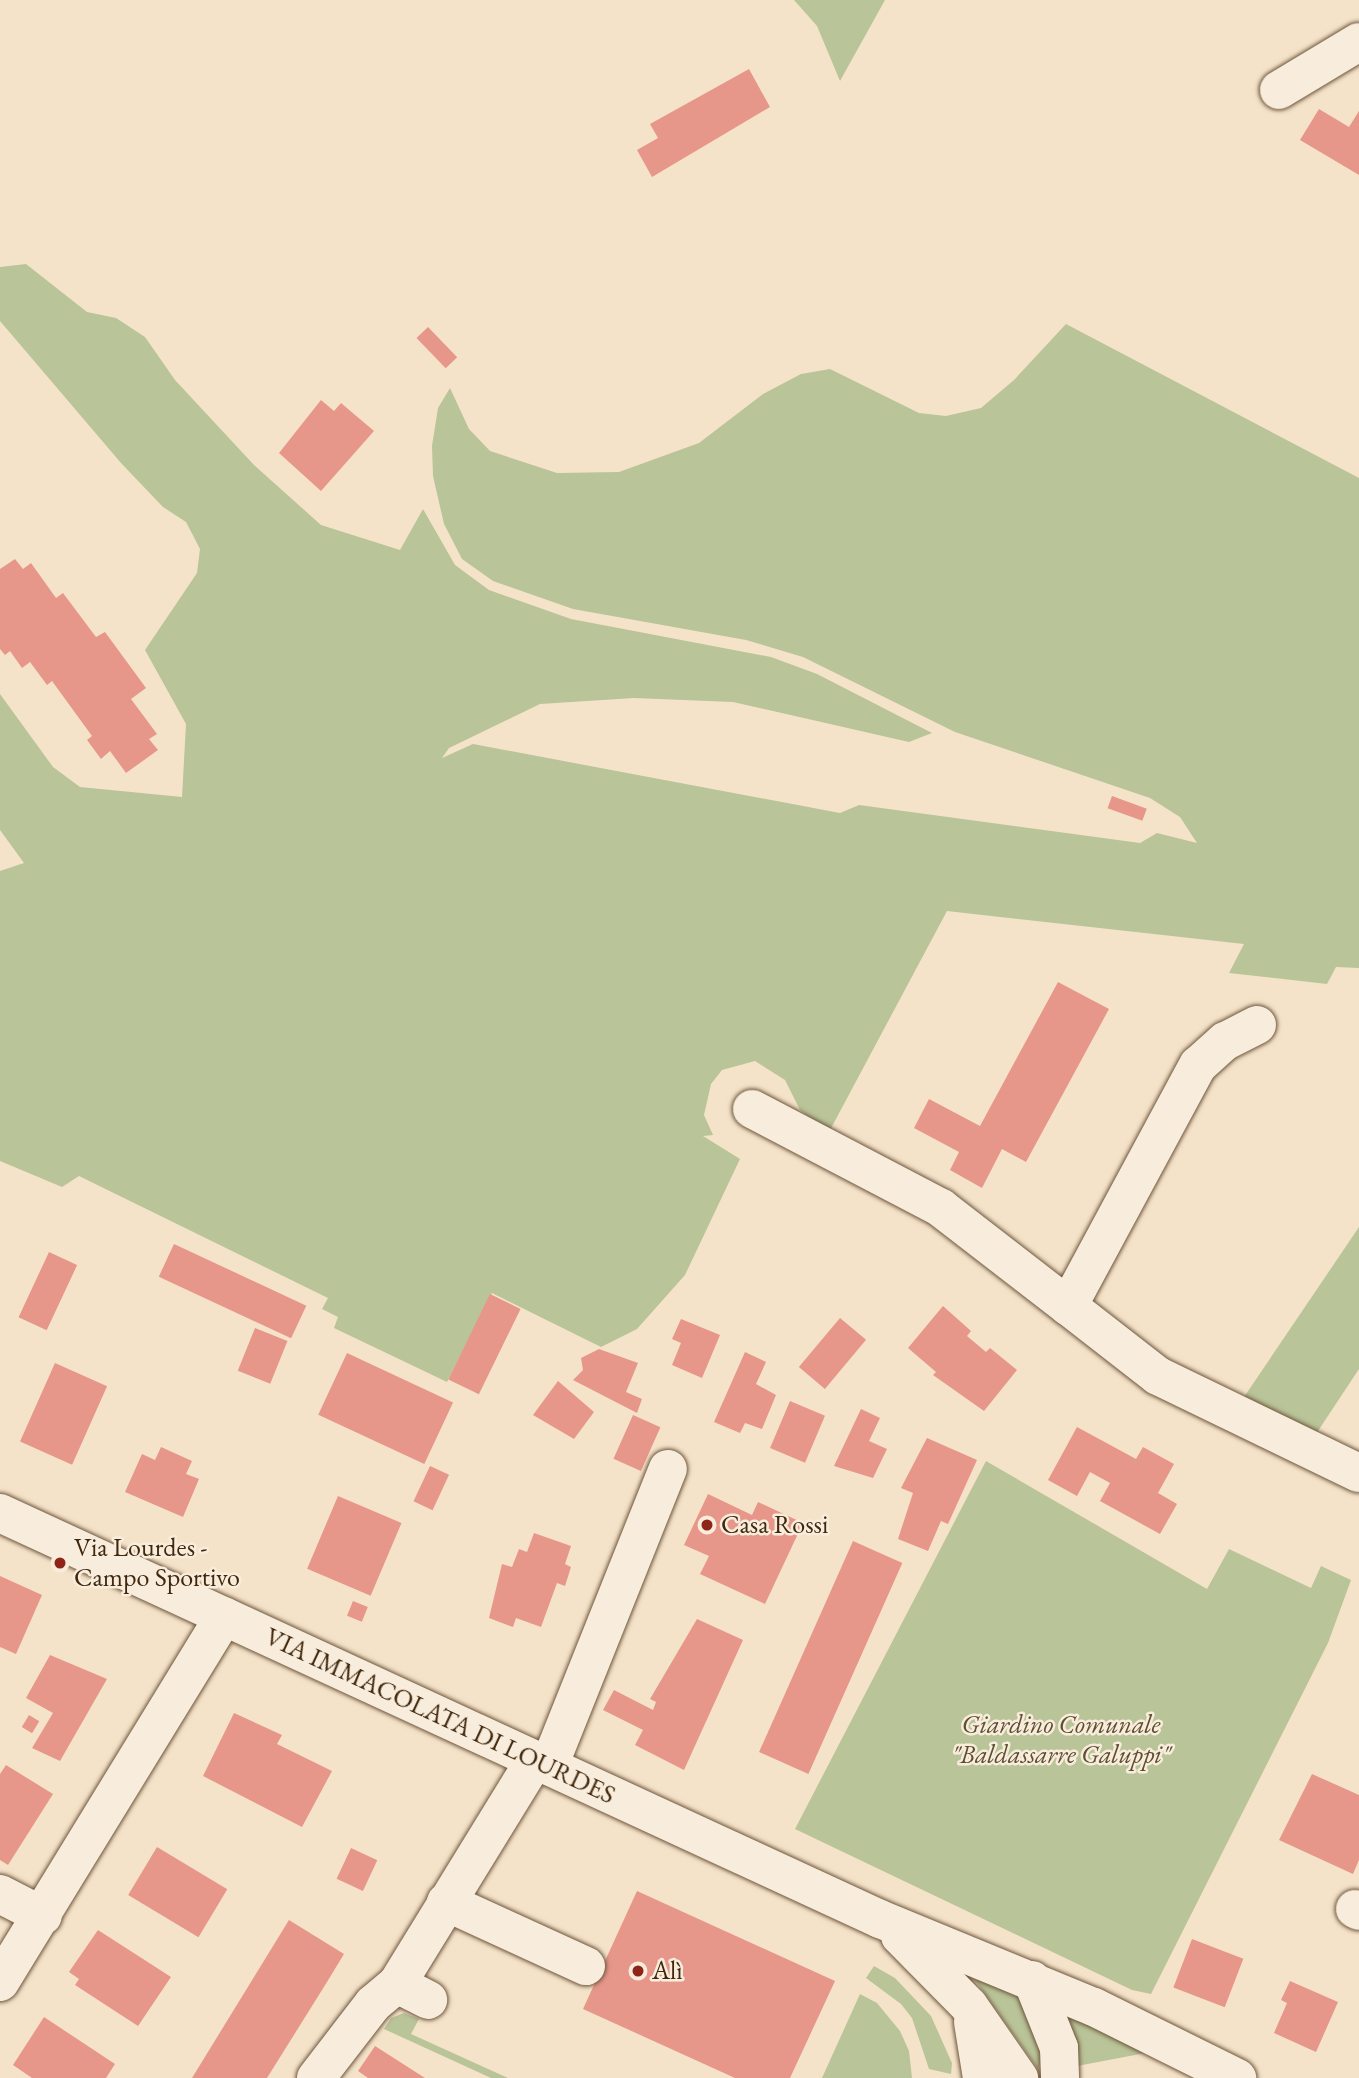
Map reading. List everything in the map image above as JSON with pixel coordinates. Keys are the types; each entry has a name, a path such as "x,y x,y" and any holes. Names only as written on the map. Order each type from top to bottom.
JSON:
{"street":[{"path":"1279,90 1359,42"},
{"path":"1068,1306 1198,1066 1225,1041 1257,1025"},
{"path":"752,1109 941,1208 1158,1376 1359,1473"},
{"path":"316,2078 373,2004 412,1992 446,1902 542,1763 668,1469"},
{"name":"VIA IMMACOLATA DI LOURDES","path":"0,1513 880,1919 1032,1980 1188,2051 1237,2078"},
{"path":"0,1982 43,1916 224,1616"},
{"path":"0,1894 43,1916"},
{"path":"446,1902 586,1966"},
{"name":"VIA IMMACOLATA DI LOURDES","path":"880,1919 969,2006 1018,2078"},
{"path":"1032,1980 1059,2048 1060,2078"},
{"path":"969,2006 982,2078"}],"green space":[{"path":"794,0 885,0 840,81 817,26"},
{"path":"26,264 87,312 116,318 145,337 175,380 254,465 321,525 400,550 423,509 455,565 489,590 571,619 771,657 817,674 932,733 909,742 733,702 634,698 540,704 449,748 442,758 473,744 840,813 859,805 1140,843 1157,833 1197,843 1180,817 1150,798 955,732 803,657 746,640 573,609 493,581 462,559 444,524 433,476 432,446 438,408 450,388 469,429 490,451 557,473 619,472 699,443 763,394 801,374 830,369 919,413 946,416 981,408 1014,380 1066,324 1359,478 1359,968 1336,967 1327,984 1229,973 1244,944 947,911 829,1132 800,1110 785,1080 755,1061 722,1070 711,1084 704,1115 713,1135 703,1136 740,1159 685,1275 637,1329 601,1347 492,1293 447,1382 334,1328 338,1317 322,1309 328,1298 79,1176 62,1187 0,1161 0,871 24,863 0,830 0,694 53,767 80,787 182,797 186,724 145,650 197,573 200,549 186,522 163,507 121,463 0,321 0,267"},
{"path":"1359,1227 1359,1369 1314,1437 1242,1400"},
{"name":"Giardino Comunale \"Baldassarre Galuppi\"","path":"986,1461 1207,1589 1229,1549 1311,1588 1321,1566 1351,1580 1328,1643 1151,1994 1132,1990 795,1829"},
{"path":"963,1963 1013,1984 1044,2053 1038,2069"},
{"path":"874,1966 895,1978 931,2016 952,2063 951,2074 929,2069 912,2018 901,2004 866,1978"},
{"path":"860,1994 877,2003 900,2031 909,2051 912,2078 822,2078"},
{"path":"1059,2006 1156,2051 1077,2066"},
{"path":"404,2013 419,2019 411,2034 508,2078 491,2078 384,2029 391,2018"}],"building":[{"path":"749,69 770,107 652,177 637,150 658,138 650,124"},
{"path":"1319,109 1349,127 1359,111 1359,175 1300,140"},
{"path":"428,327 457,357 446,368 416,338"},
{"path":"321,400 334,411 341,403 374,431 321,491 279,453"},
{"path":"15,559 23,569 31,563 56,598 63,593 96,637 105,632 146,688 131,699 157,734 149,739 158,750 126,773 110,751 101,759 87,740 92,736 52,681 47,685 30,662 22,668 10,651 5,655 0,649 0,569"},
{"path":"1112,796 1147,809 1142,821 1108,808"},
{"path":"1058,982 1109,1009 1026,1162 1002,1149 982,1188 950,1170 959,1152 914,1128 929,1099 980,1126"},
{"path":"174,1244 306,1306 291,1338 159,1277"},
{"path":"49,1252 77,1265 47,1330 19,1317"},
{"path":"490,1294 521,1309 479,1394 448,1379"},
{"path":"943,1306 971,1331 967,1336 986,1352 990,1348 1017,1370 984,1411 933,1375 936,1372 908,1348"},
{"path":"840,1318 866,1340 825,1389 799,1367"},
{"path":"681,1319 720,1335 702,1378 672,1365 681,1343 672,1339"},
{"path":"255,1328 287,1341 270,1384 238,1371"},
{"path":"599,1349 638,1363 626,1392 642,1399 637,1413 573,1380 583,1370 581,1358"},
{"path":"745,1352 766,1362 756,1384 776,1395 762,1429 745,1423 740,1433 714,1422"},
{"path":"347,1353 453,1402 424,1464 318,1415"},
{"path":"55,1363 107,1386 72,1465 20,1442"},
{"path":"558,1381 594,1412 574,1439 533,1415"},
{"path":"790,1401 825,1416 805,1463 770,1448"},
{"path":"861,1409 880,1418 869,1441 887,1449 873,1478 834,1466"},
{"path":"633,1415 660,1427 641,1471 613,1459"},
{"path":"1077,1427 1136,1459 1143,1447 1174,1464 1158,1493 1177,1504 1160,1534 1100,1501 1110,1483 1090,1472 1077,1496 1048,1480"},
{"path":"927,1438 977,1460 948,1524 941,1521 928,1551 898,1539 913,1493 901,1488"},
{"path":"161,1447 192,1461 186,1474 199,1479 183,1517 125,1492 142,1454 155,1460"},
{"path":"430,1466 449,1475 433,1510 414,1501"},
{"path":"708,1494 752,1515 758,1502 803,1523 765,1604 700,1574 709,1556 684,1545"},
{"path":"338,1496 402,1523 371,1596 307,1569"},
{"path":"534,1533 571,1546 565,1564 571,1567 565,1586 557,1583 541,1627 516,1618 513,1627 489,1618 502,1564 512,1567 519,1549 527,1552"},
{"path":"853,1541 902,1563 808,1774 759,1752"},
{"path":"0,1576 42,1595 16,1654 0,1647"},
{"path":"353,1601 368,1607 362,1622 347,1616"},
{"path":"697,1619 743,1640 684,1770 635,1745 643,1730 603,1710 614,1690 653,1710 656,1702 650,1699"},
{"path":"50,1655 107,1679 60,1761 32,1748 53,1713 26,1698"},
{"path":"234,1713 282,1735 277,1744 332,1771 302,1827 203,1776"},
{"path":"29,1715 39,1721 32,1733 22,1727"},
{"path":"6,1765 53,1794 8,1865 0,1860 0,1774"},
{"path":"1312,1774 1359,1795 1359,1860 1353,1874 1279,1840"},
{"path":"157,1847 227,1889 198,1937 128,1895"},
{"path":"351,1848 377,1860 363,1891 337,1879"},
{"path":"637,1891 835,1981 790,2078 735,2078 583,2009"},
{"path":"289,1920 344,1954 327,1982 267,2078 192,2078"},
{"path":"98,1930 171,1977 138,2026 75,1985 79,1979 69,1972"},
{"path":"1192,1939 1243,1959 1225,2007 1173,1988"},
{"path":"1290,1981 1338,2002 1316,2052 1274,2033 1287,2003 1281,2000"},
{"path":"44,2017 115,2064 106,2078 32,2078 13,2065"},
{"path":"375,2046 425,2078 368,2078 358,2071"}],"place":[{"name":"Casa Rossi","path":"707,1525"},
{"name":"Via Lourdes - Campo Sportivo","path":"60,1563"},
{"name":"Alì","path":"638,1971"}]}
